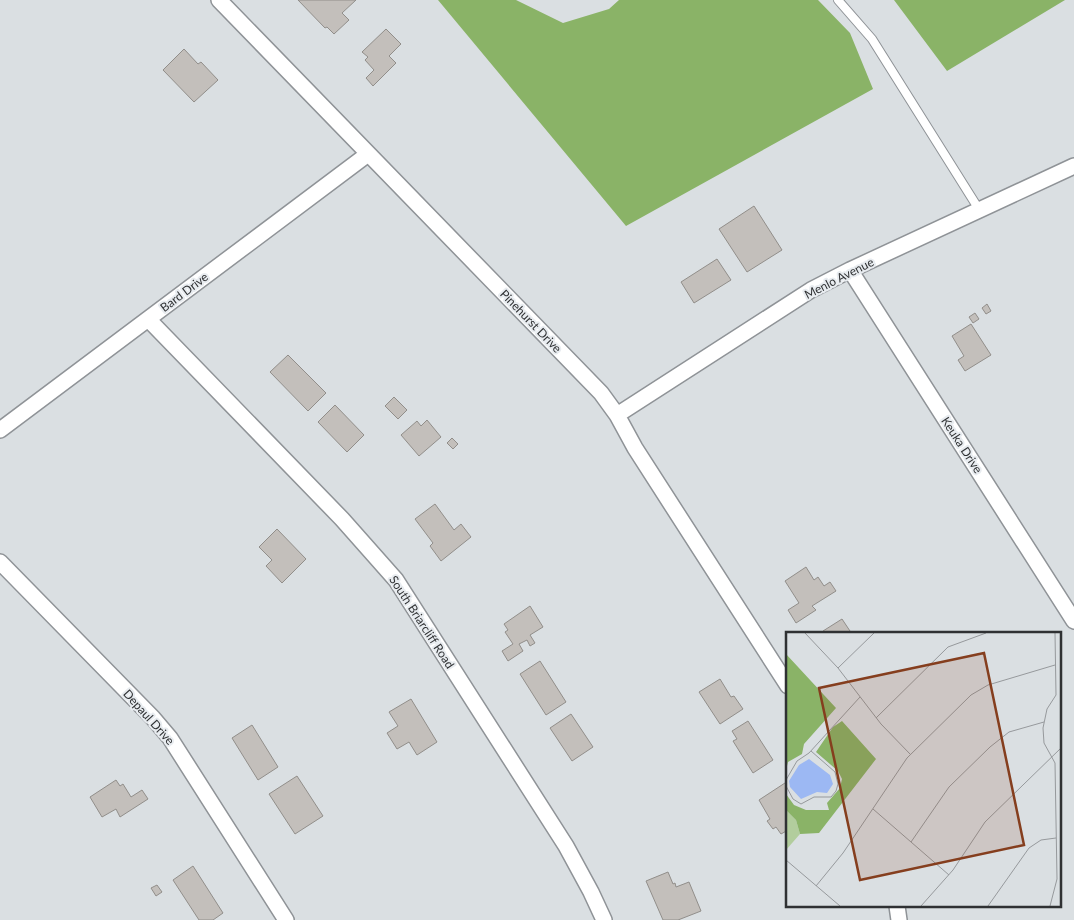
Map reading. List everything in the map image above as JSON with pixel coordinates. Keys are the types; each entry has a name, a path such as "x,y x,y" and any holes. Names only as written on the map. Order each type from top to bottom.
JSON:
{"street":[{"name":"Pinehurst Drive","path":"218,0 601,392 786,683"},
{"name":"Bard Drive","path":"0,430 368,154"},
{"name":"Menlo Avenue","path":"617,415 811,290 1074,166"},
{"name":"Keuka Drive","path":"850,270 1074,621"},
{"name":"South Briarcliff Road","path":"148,319 342,519 396,580 566,846 594,897 604,920"},
{"name":"Depaul Drive","path":"0,562 153,718 170,738 286,920"}],"lane":[{"path":"838,0 872,39 980,211"}],"green space":[{"path":"438,0 516,0 563,23 609,9 619,0 818,0 850,33 873,89 626,226"},
{"path":"894,0 1065,0 947,71"}],"building":[{"path":"298,0 356,0 342,13 349,20 334,34 327,27 325,28"},
{"path":"386,29 401,44 389,56 396,63 373,86 366,78 374,70 365,60 368,57 362,52"},
{"path":"184,49 198,64 201,62 218,80 194,102 163,70"},
{"path":"754,206 782,250 747,272 719,229"},
{"path":"717,259 731,280 694,303 681,282"},
{"path":"987,304 991,311 986,314 982,308"},
{"path":"975,313 979,319 973,323 969,317"},
{"path":"971,324 991,355 965,371 958,360 964,356 952,336"},
{"path":"288,355 326,393 308,411 270,372"},
{"path":"394,397 407,410 398,419 385,406"},
{"path":"335,405 364,435 347,452 318,422"},
{"path":"427,420 441,437 419,456 401,435 417,421 421,426"},
{"path":"452,438 458,444 453,449 447,443"},
{"path":"435,504 454,530 461,524 471,537 441,561 430,546 433,543 415,519"},
{"path":"277,529 306,559 282,583 266,566 272,560 259,547"},
{"path":"806,567 814,580 818,577 824,586 830,582 836,591 812,606 816,610 796,623 788,610 799,603 785,581"},
{"path":"530,606 543,627 530,635 535,643 530,646 527,640 519,644 523,651 508,661 502,651 513,644 505,632 508,630 504,624"},
{"path":"842,619 851,632 824,632"},
{"path":"540,661 566,702 546,715 520,674"},
{"path":"720,679 731,697 734,696 743,709 720,724 699,692"},
{"path":"411,699 437,742 417,755 409,742 397,749 387,733 398,726 389,712"},
{"path":"571,714 593,747 572,761 550,728"},
{"path":"748,721 773,760 753,773 733,741 737,739 732,731"},
{"path":"252,725 278,767 258,780 232,738"},
{"path":"297,776 323,816 295,834 269,794"},
{"path":"116,780 120,786 123,784 131,797 142,790 148,799 120,817 116,809 102,817 90,797"},
{"path":"786,782 786,831 781,834 776,827 773,829 767,821 770,819 759,800"},
{"path":"193,866 223,913 213,920 199,920 173,880"},
{"path":"668,872 676,887 689,882 701,911 678,920 663,920 646,881"},
{"path":"157,885 162,892 156,896 151,888"}]}
